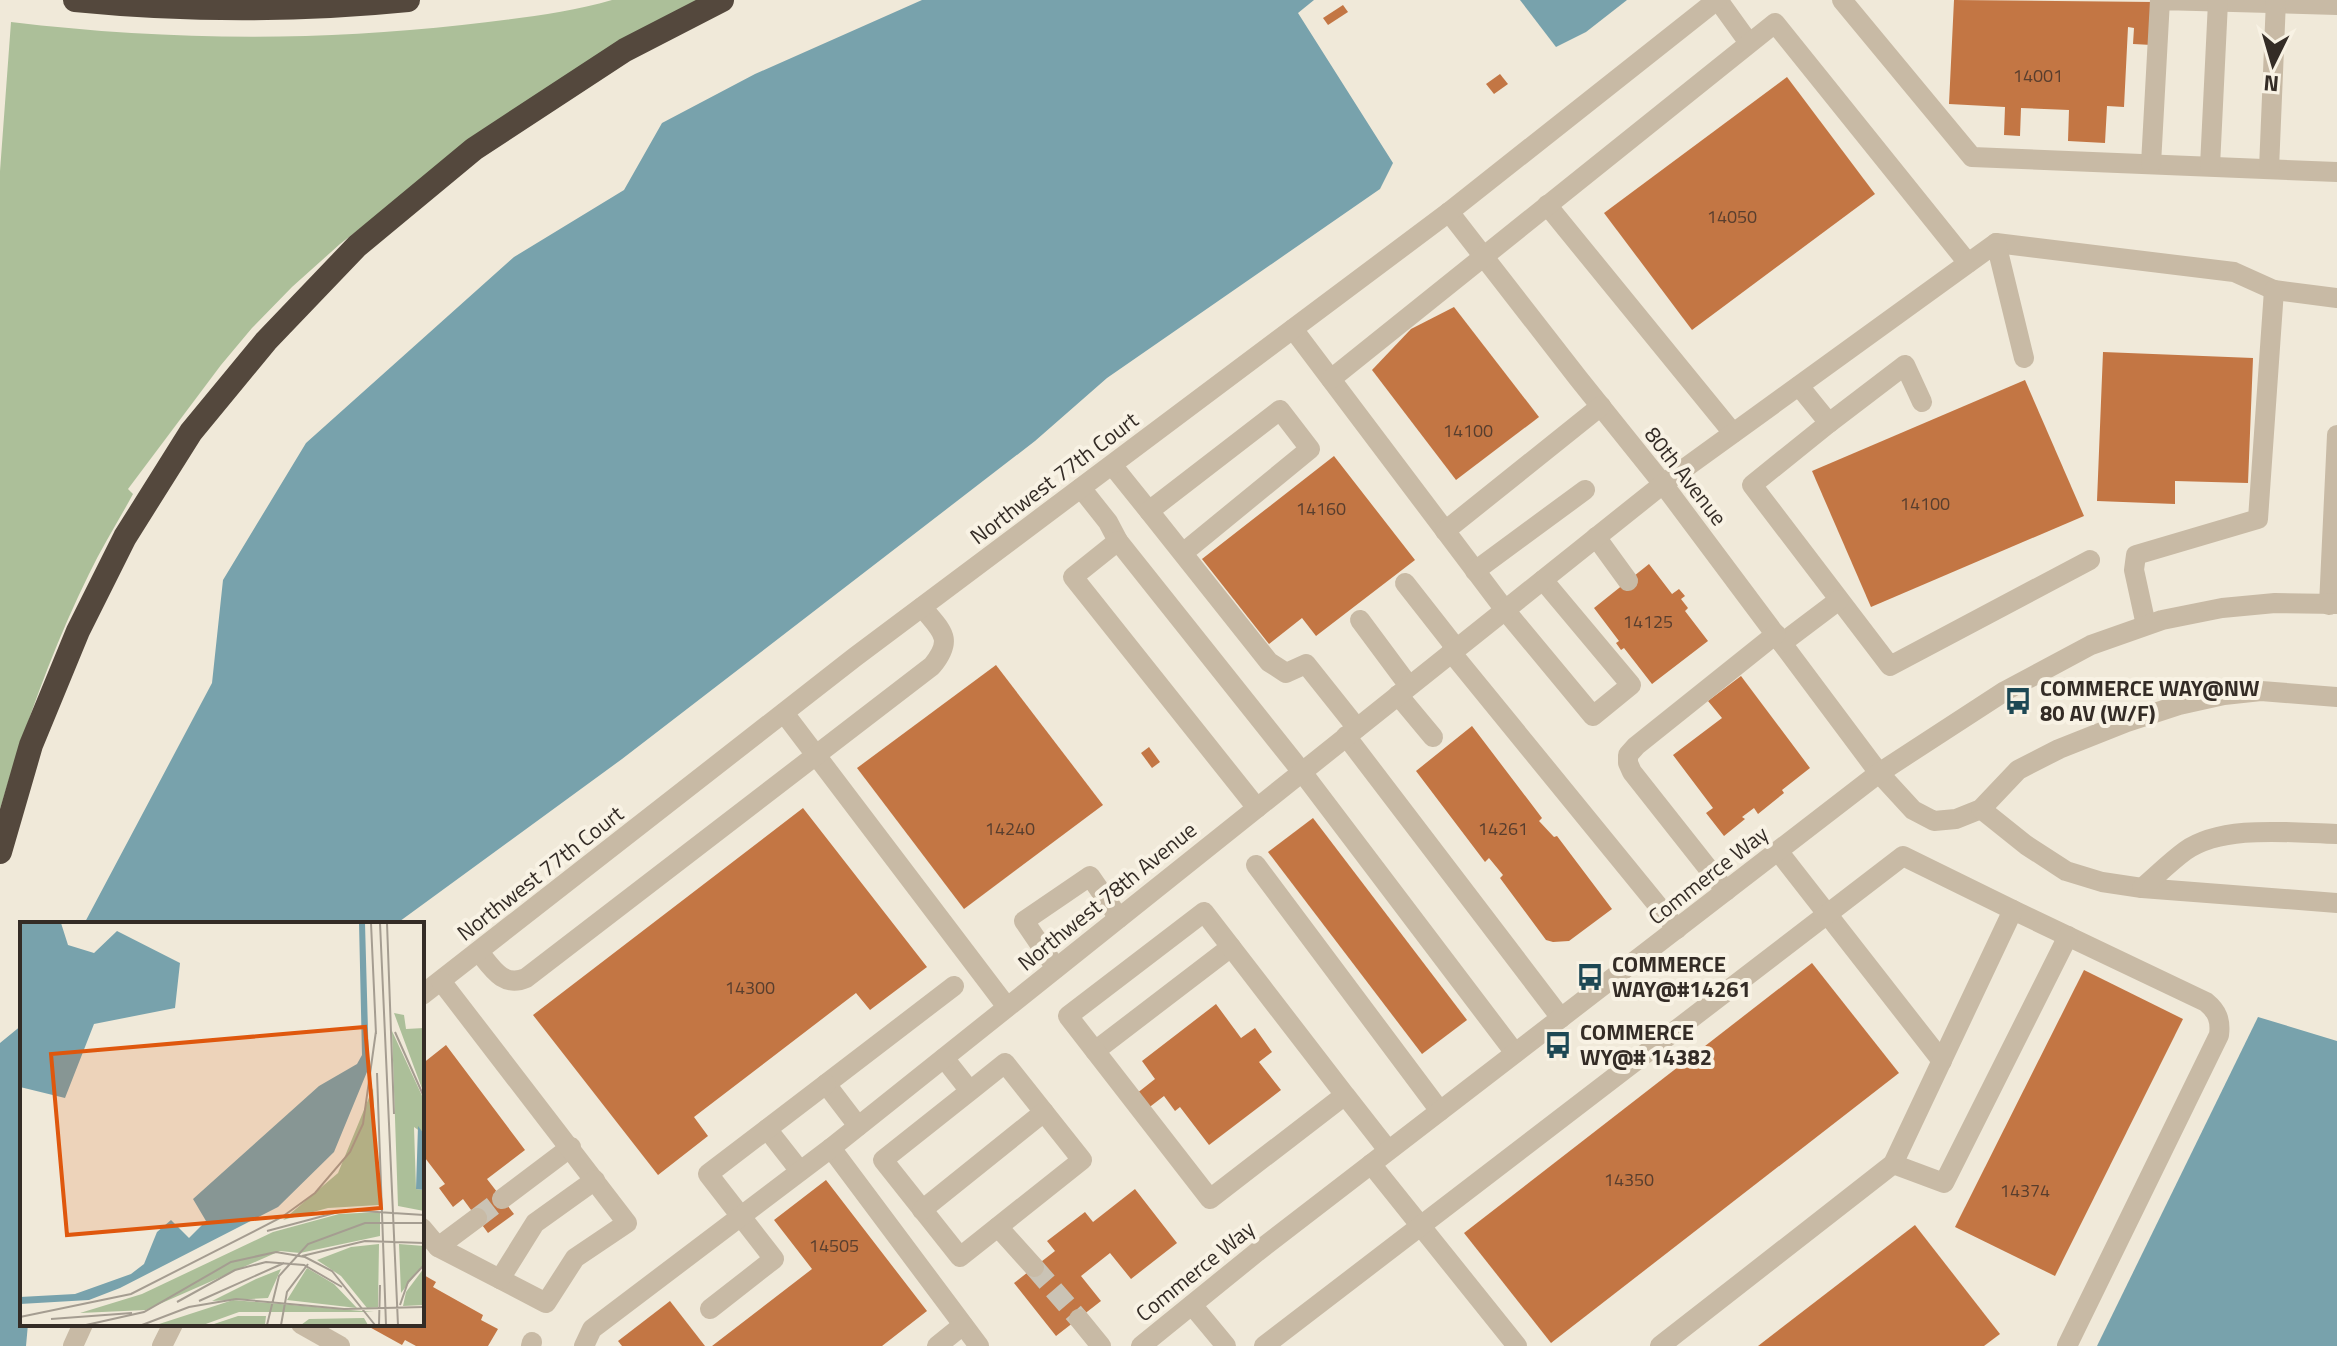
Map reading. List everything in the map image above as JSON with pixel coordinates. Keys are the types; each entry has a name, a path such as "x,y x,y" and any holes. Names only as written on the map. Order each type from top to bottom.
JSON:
{"highway":[{"path":"75,0 144,6 258,8 408,0"},
{"path":"0,852 31,745 78,631 125,537 191,432 266,341 357,246 474,149 625,50 722,0"}],"street":[{"path":"1717,0 1749,43"},
{"name":"Northwest 77th Court","path":"424,994 922,607 1449,212 1717,0"},
{"path":"1842,0 1972,157 2337,172"},
{"path":"2151,164 2160,0 2337,5"},
{"path":"2210,166 2218,2"},
{"path":"2269,169 2276,2"},
{"path":"1331,379 1775,23 1968,263"},
{"path":"1547,205 1733,433"},
{"name":"80th Avenue","path":"1449,212 1663,484 1879,773 1913,810 1934,821 1956,819 1981,809"},
{"path":"2024,358 1996,243 2234,272 2274,290 2337,298"},
{"name":"Northwest 78th Avenue","path":"584,1346 592,1329 831,1148 1663,484 1996,243"},
{"path":"2146,625 2134,570 2136,555 2258,519 2274,290"},
{"path":"1293,329 1505,610 1593,716 1631,685 1543,580"},
{"path":"1922,402 1905,365 1752,485 1890,666 2090,560"},
{"path":"1799,386 1829,423"},
{"path":"1445,531 1601,406"},
{"path":"1149,511 1280,410 1310,449 1183,553"},
{"path":"2334,605 2337,435"},
{"path":"1112,465 1269,662 1286,673 1306,664 1352,732 1561,1018"},
{"path":"1081,488 1108,522 1118,541 1302,772 1515,1053"},
{"path":"1475,571 1585,490"},
{"path":"1596,537 1628,581"},
{"path":"1118,541 1073,577 1257,808"},
{"path":"1405,583 1454,650 1677,929"},
{"path":"1726,891 1632,772 1628,755 1779,638 1839,600"},
{"name":"Commerce Way","path":"1141,1346 1388,1150 1879,773 2005,691 2091,645 2162,620 2222,608 2275,603 2334,605"},
{"path":"479,952 503,979 518,982 526,978 817,756 932,666 940,656 946,642 944,635 922,607"},
{"path":"1360,620 1433,737"},
{"path":"2337,697 2261,691 2179,705 2059,749 2018,770 1981,809 2026,845 2066,871 2102,882 2142,888 2337,903"},
{"path":"784,713 1007,1007"},
{"path":"2142,888 2186,850 2216,837 2248,833 2337,834"},
{"path":"1778,851 1942,1061"},
{"path":"1264,1346 1903,856 2206,1002 2213,1008 2220,1025 2219,1035 2066,1342"},
{"path":"1256,865 1440,1111"},
{"path":"1056,968 1024,921 1090,876 1119,918"},
{"path":"1660,1346 1893,1164 2013,910"},
{"path":"1345,1095 1210,1199 1068,1016 1204,912 1388,1150"},
{"path":"1893,1164 1944,1183 2068,936"},
{"path":"1095,1051 1231,947"},
{"path":"424,1230 438,1247 546,1303 575,1258 627,1223 441,981"},
{"path":"710,1309 774,1259 708,1174 954,986"},
{"path":"944,1058 970,1091"},
{"path":"1005,1063 1044,1112 1082,1160 960,1257 883,1160 1005,1063"},
{"path":"826,1084 858,1126"},
{"path":"922,1210 1044,1112"},
{"path":"767,1129 800,1171"},
{"path":"502,1199 571,1147"},
{"path":"831,1148 979,1346"},
{"path":"1371,1164 1517,1346"},
{"path":"500,1279 535,1223 595,1180"},
{"path":"438,1247 477,1218"},
{"path":"998,1227 1034,1267"},
{"path":"1192,1305 1226,1346"},
{"path":"1079,1319 1101,1346"},
{"path":"937,1346 963,1325"},
{"path":"73,1346 82,1326"},
{"path":"162,1346 172,1326"},
{"path":"305,1326 340,1346"}],"green space":[{"path":"612,0 710,0 421,181 340,244 252,328 128,489 133,494 89,574 51,660 0,809 0,171 11,22 124,32 236,37 349,34 519,18"}],"water":[{"path":"922,0 1314,0 1298,13 1393,163 1380,189 1107,378 1035,441 622,759 399,922 85,922 212,683 223,580 306,443 514,257 624,190 662,123 755,74"},
{"path":"1520,0 1627,0 1586,32 1556,47"},
{"path":"2258,1017 2337,1041 2337,1346 2097,1346"},
{"path":"20,1027 20,1326 28,1326 26,1346 0,1346 0,1043"}],"building":[{"path":"1954,0 2154,2 2152,45 2133,44 2134,28 2128,27 2124,107 2107,106 2105,143 2068,141 2069,110 2021,108 2020,136 2004,135 2005,107 1949,104"},
{"path":"1343,5 1348,12 1328,25 1323,18"},
{"path":"1500,74 1508,84 1494,94 1486,84"},
{"path":"1787,77 1875,194 1692,330 1604,213"},
{"path":"1454,307 1539,417 1456,480 1372,370 1411,329"},
{"path":"2103,352 2253,358 2248,483 2175,481 2175,504 2097,501"},
{"path":"2025,380 2084,516 1871,607 1812,471"},
{"path":"1334,456 1415,560 1316,636 1302,618 1269,644 1202,559"},
{"path":"1649,564 1672,594 1679,589 1685,596 1681,599 1688,608 1685,611 1708,641 1652,684 1624,648 1621,650 1616,643 1619,641 1594,608"},
{"path":"996,665 1103,805 964,909 857,768"},
{"path":"1741,676 1810,768 1758,814 1754,808 1724,836 1706,813 1713,808 1673,755 1722,718 1708,701"},
{"path":"1472,726 1542,818 1539,821 1554,837 1557,836 1612,909 1569,941 1546,940 1500,878 1503,875 1489,858 1485,862 1416,771"},
{"path":"1149,747 1160,762 1152,768 1141,753"},
{"path":"803,808 927,967 870,1010 856,993 694,1117 708,1136 658,1175 533,1015"},
{"path":"1313,818 1467,1020 1422,1054 1268,852"},
{"path":"1812,963 1899,1073 1551,1343 1464,1233"},
{"path":"2084,970 2183,1019 2055,1276 1955,1227"},
{"path":"1216,1004 1241,1038 1255,1028 1272,1052 1259,1062 1281,1090 1209,1145 1180,1107 1175,1111 1164,1096 1147,1109 1136,1094 1155,1079 1142,1061"},
{"path":"446,1045 525,1150 487,1179 514,1214 488,1233 463,1199 453,1207 439,1188 445,1184 424,1157 424,1062"},
{"path":"826,1180 927,1311 882,1346 712,1346 812,1269 774,1220"},
{"path":"1135,1189 1177,1243 1131,1279 1110,1253 1081,1276 1101,1301 1056,1336 1014,1283 1055,1251 1047,1241 1085,1212 1093,1222"},
{"path":"1915,1225 2000,1334 1984,1346 1758,1346"},
{"path":"424,1275 436,1282 433,1287 483,1315 481,1320 498,1329 488,1346 416,1346 405,1340 402,1345 368,1326 424,1326"},
{"path":"670,1301 705,1346 622,1346 618,1341"}],"tunnel":[{"path":"477,1218 502,1199"},
{"path":"1034,1267 1079,1319"}],"place":[{"name":"COMMERCE WAY@NW 80 AV (W/F)","path":"2018,701"},
{"name":"COMMERCE WAY@#14261","path":"1590,977"},
{"name":"COMMERCE WY@# 14382","path":"1558,1045"}]}
